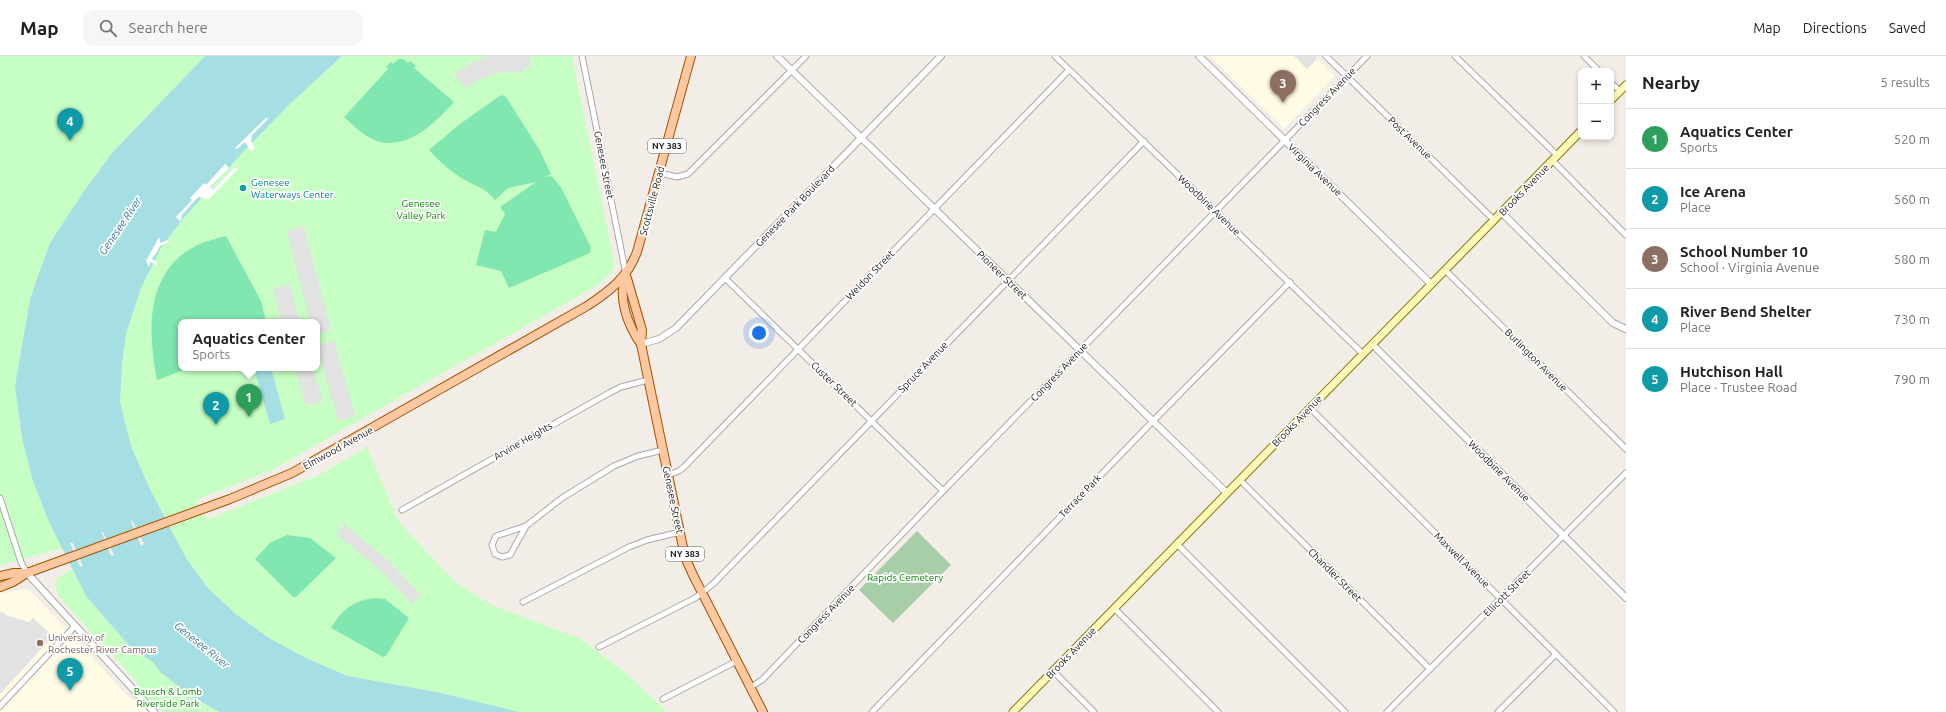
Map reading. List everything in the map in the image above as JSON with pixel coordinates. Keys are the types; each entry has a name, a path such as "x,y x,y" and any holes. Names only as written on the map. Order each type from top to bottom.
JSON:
{"main road":[{"name":"Scottsville Road","path":"626,275 640,244 691,56"},
{"path":"1614,97 1626,85"},
{"name":"Brooks Avenue","path":"1013,712 1578,134"},
{"name":"Genesee Street","path":"626,275 641,326 641,344 687,563 763,712"},
{"name":"Elmwood Avenue","path":"0,587 14,582 27,573 45,566 268,484 321,458 587,306 614,288 626,275"},
{"name":"Elmwood Avenue","path":"0,576 14,572 27,573"}],"street":[{"name":"Genesee Street","path":"582,56 626,275"},
{"name":"Pioneer Street","path":"777,56 1152,422 1227,493"},
{"path":"660,172 677,177 688,174 806,56"},
{"name":"Genesee Park Boulevard","path":"641,344 659,339 671,333 941,56"},
{"name":"Woodbine Avenue","path":"1055,56 1363,354"},
{"name":"Virginia Avenue","path":"1199,56 1431,284"},
{"name":"Post Avenue","path":"1326,56 1494,220"},
{"name":"Congress Avenue","path":"751,688 762,680 943,491 1367,56"},
{"path":"1455,56 1555,158 1626,235"},
{"path":"1584,56 1596,68"},
{"name":"Weldon Street","path":"668,475 679,471 684,467 1069,70"},
{"path":"1614,86 1620,91"},
{"name":"Spruce Avenue","path":"599,647 702,593 713,584 871,419 1144,141"},
{"path":"1501,212 1612,323 1626,329"},
{"name":"Burlington Avenue","path":"1445,270 1626,449"},
{"name":"Custer Street","path":"725,278 943,491"},
{"name":"Terrace Park","path":"872,712 1152,422 1290,282"},
{"name":"Woodbine Avenue","path":"1372,344 1626,598"},
{"name":"Arvine Heights","path":"402,510 609,393 622,387 648,380"},
{"name":"Maxwell Avenue","path":"1310,408 1614,712"},
{"path":"526,526 512,554 502,557 495,554 492,544 496,536 526,526 555,503 606,470 630,459 663,450"},
{"name":"Ellicott Street","path":"1387,712 1626,473"},
{"name":"Chandler Street","path":"1240,480 1430,669"},
{"path":"0,498 21,562 27,573 154,712"},
{"path":"523,602 628,547 647,540 680,532"},
{"path":"1177,544 1344,712"},
{"path":"1114,608 1218,712"},
{"path":"0,706 75,626"},
{"path":"1498,712 1556,654"},
{"path":"663,699 737,661"},
{"path":"1053,671 1094,712"}],"shaded area":[{"path":"490,56 531,56 530,68 524,67 523,73 509,71 493,74 465,88 454,74 473,62"},
{"path":"1210,56 1315,56 1335,76 1284,129"},
{"path":"1294,56 1315,56 1317,59 1307,69"},
{"path":"304,226 331,331 320,333 320,319 309,319 287,231"},
{"path":"290,284 299,319 281,319 273,289"},
{"path":"334,340 355,416 338,421 320,357 320,345"},
{"path":"296,371 314,371 323,401 306,406"},
{"path":"344,524 391,563 421,595 412,604 379,569 336,534"},
{"name":"University of Rochester River Campus","path":"25,589 32,592 124,692 149,712 0,712 0,594"},
{"path":"2,611 6,615 29,622 33,618 53,636 0,694 0,613"}],"green space":[{"path":"0,56 205,56 112,153 82,194 50,243 30,299 15,386 22,438 33,481 49,522 63,548 0,565"},
{"name":"Genesee Valley Park","path":"342,56 572,56 615,266 609,275 596,286 272,470 196,500 207,520 319,475 367,447 399,522 456,583 492,605 581,639 627,674 667,712 519,712 441,693 348,676 306,658 269,638 237,615 208,588 186,558 149,487 131,446 120,402 122,364 126,334 141,288 161,248 182,220 242,153 291,103"},
{"path":"398,59 403,59 408,63 410,61 416,66 414,68 454,102 438,119 419,134 398,142 386,143 370,138 358,130 344,117 388,69 386,67 391,62 393,64"},
{"path":"501,95 506,97 539,149 551,174 545,177 551,176 561,187 591,248 590,253 509,288 501,271 476,265 485,230 496,232 505,214 500,207 536,182 508,188 495,200 484,190 454,173 429,150 460,124"},
{"path":"226,236 261,301 265,319 178,319 178,371 181,371 157,380 152,340 152,321 154,301 160,283 170,267 183,254 202,243"},
{"name":"Rapids Cemetery","path":"917,531 951,565 893,623 859,590"},
{"path":"287,535 310,538 336,558 296,597 293,597 255,559 270,543"},
{"name":"Bausch & Lomb Riverside Park","path":"73,569 86,596 133,650 153,662 160,672 194,698 220,712 163,712 151,701 148,701 142,694 136,681 58,596 55,582 58,577"},
{"path":"375,598 385,599 409,618 386,656 383,657 331,628 339,616 349,607 361,601"}],"water":[{"name":"Genesee River","path":"205,56 342,56 291,103 242,153 182,220 161,248 141,288 126,334 122,364 120,402 131,446 149,487 186,558 208,588 237,615 269,638 306,658 348,676 441,693 519,712 220,712 194,698 160,672 153,662 133,650 86,596 49,522 33,481 22,438 15,386 30,299 50,243 82,194 112,153","holes":["132,520 144,544 141,546 131,522","101,531 103,532 114,555 111,556","70,543 73,543 83,566 80,567"]},
{"path":"255,371 272,371 285,419 270,424"}],"pier":[{"path":"267,117 268,119 252,135 251,141 255,149 251,151 245,142 237,149 235,148"},
{"path":"225,164 229,168 210,187 213,190 235,167 238,169 207,201 208,199 198,197 181,216 182,218 180,221 176,217 192,200 190,198 204,183 206,185"},
{"path":"159,237 160,243 168,240 169,242 160,246 154,255 152,259 158,263 157,265 150,262 149,267 146,261"}],"place":[{"name":"School Number 10","path":"1283,103"},
{"name":"River Bend Shelter","path":"70,141"},
{"name":"Genesee Waterways Center","path":"243,188"},
{"name":"Aquatics Center","path":"249,417"},
{"name":"Ice Arena","path":"216,425"},
{"name":"University of Rochester River Campus","path":"40,643"},
{"name":"Hutchison Hall","path":"70,691"}]}
